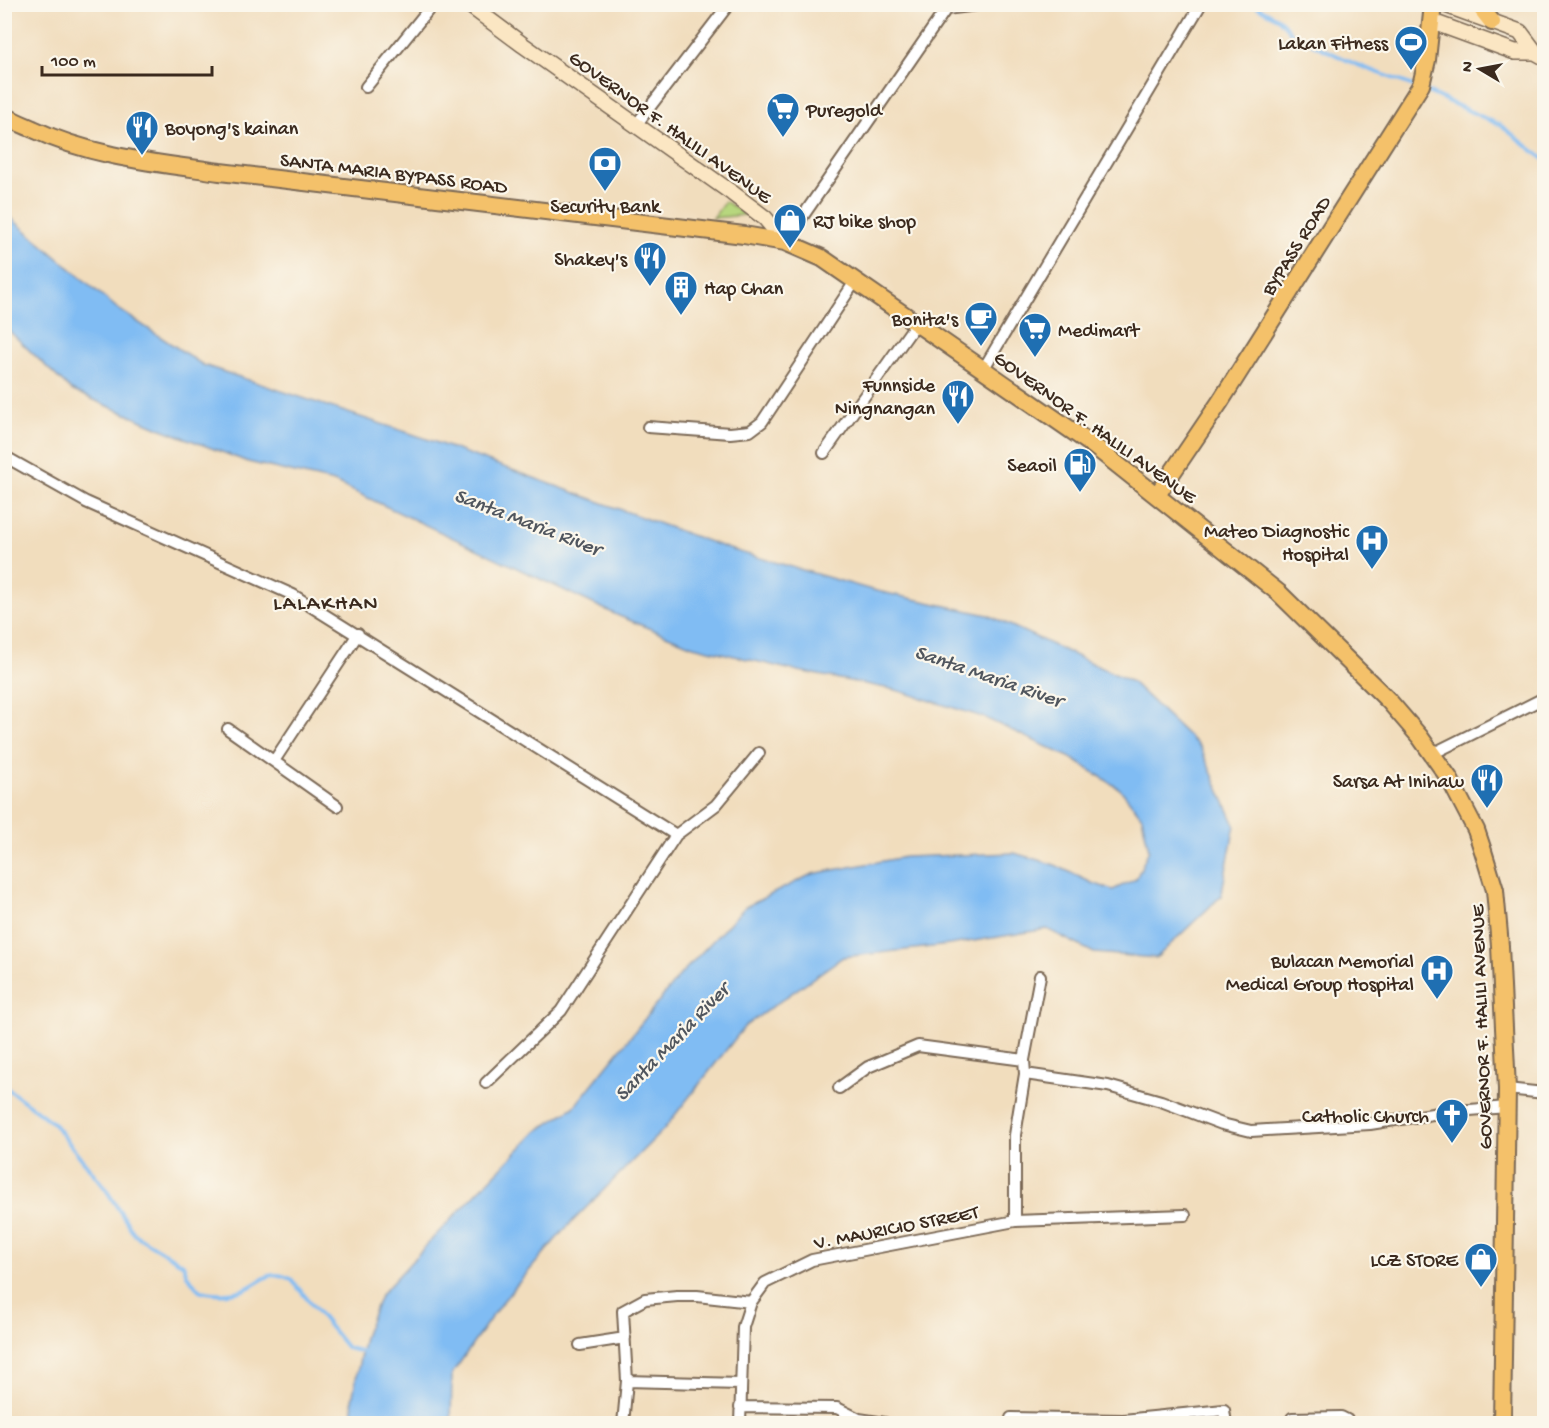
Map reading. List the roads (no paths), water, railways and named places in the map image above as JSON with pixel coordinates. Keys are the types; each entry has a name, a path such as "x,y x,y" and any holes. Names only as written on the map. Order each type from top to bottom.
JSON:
{"main road":[{"name":"GOVERNOR F. HALILI AVENUE","path":"468,4 765,218 785,242 822,258 856,280 1094,446 1157,495 1279,593 1349,659 1389,701 1432,754 1459,796 1476,830 1495,890 1507,1089 1502,1424"},
{"name":"BYPASS ROAD","path":"1157,495 1220,402 1421,85 1433,22 1433,4"},
{"path":"1443,4 1520,32 1540,54"},
{"path":"1478,4 1492,22"},
{"path":"1433,22 1515,52 1540,54"},
{"name":"SANTA MARIA BYPASS ROAD","path":"4,115 63,142 100,153 165,164 744,235 785,242"}],"street":[{"path":"366,87 433,4"},
{"path":"636,125 729,4"},
{"path":"785,242 946,9 985,4"},
{"path":"984,368 1202,4"},
{"path":"648,427 730,433 750,432 762,422 856,280"},
{"path":"824,453 917,322"},
{"path":"4,456 86,502 293,595 676,836"},
{"path":"274,761 358,634"},
{"path":"1432,754 1545,698"},
{"path":"228,729 337,806"},
{"path":"486,1083 561,1011 676,836 716,805 759,753"},
{"path":"1015,1221 1016,1135 1025,1074 1024,1060 1040,976"},
{"path":"839,1088 868,1068 918,1046 1024,1060"},
{"path":"1025,1074 1108,1086 1161,1101 1222,1124 1251,1131 1370,1124 1445,1112 1507,1107"},
{"path":"1507,1089 1545,1093"},
{"name":"V. MAURICIO STREET","path":"740,1424 743,1327 751,1302 765,1283 812,1260 1015,1221 1185,1215"},
{"path":"623,1424 627,1381 623,1311 645,1299 697,1296 751,1302"},
{"path":"580,1345 625,1338"},
{"path":"627,1381 740,1384"},
{"path":"740,1407 837,1408 859,1419 885,1423"},
{"path":"1011,1418 1123,1422 1224,1410 1226,1424"},
{"path":"1292,1418 1341,1417 1347,1420 1347,1424"}],"water":[{"name":"Santa Maria River","path":"5,213 118,309 203,365 424,438 729,549 872,590 988,615 1132,682 1200,747 1235,825 1221,896 1156,958 1094,953 1047,929 949,945 843,957 745,1026 664,1129 563,1231 499,1306 452,1374 451,1423 354,1423 352,1400 364,1337 380,1296 537,1131 574,1107 680,975 745,907 812,874 905,857 1014,853 1055,865 1092,883 1113,890 1136,879 1149,850 1142,817 1120,789 1071,758 983,717 896,690 788,669 693,646 619,616 334,482 248,462 159,428 71,390 5,327"}],"waterway":[{"path":"1252,4 1279,19 1292,34 1355,64 1416,87"},
{"path":"1423,90 1500,125 1544,159"},
{"path":"4,1086 53,1123 105,1188 135,1235 183,1264 187,1275 200,1291 232,1293 250,1287 266,1277 283,1276 291,1279 347,1348 364,1352"}],"place":[{"name":"Lakan Fitness","path":"1411,71"},
{"name":"Puregold","path":"783,138"},
{"name":"Boyong's kainan","path":"142,156"},
{"name":"Security Bank","path":"605,192"},
{"name":"RJ bike shop","path":"790,249"},
{"name":"Shakey's","path":"650,287"},
{"name":"Hap Chan","path":"681,316"},
{"name":"Bonita's","path":"981,347"},
{"name":"Medimart","path":"1035,358"},
{"name":"Funnside Ningnangan","path":"958,425"},
{"name":"Seaoil","path":"1080,493"},
{"name":"Mateo Diagnostic Hospital","path":"1372,570"},
{"name":"Sarsa At Inihaw","path":"1487,809"},
{"name":"Bulacan Memorial Medical Group Hospital","path":"1437,1000"},
{"name":"Catholic Church","path":"1452,1144"},
{"name":"LCZ STORE","path":"1481,1288"}],"district":[{"name":"LALAKHAN","path":"326,601"}]}
